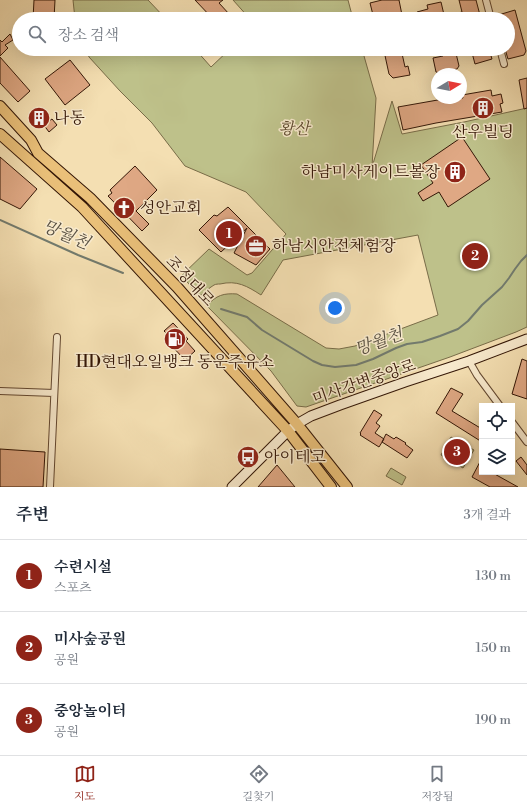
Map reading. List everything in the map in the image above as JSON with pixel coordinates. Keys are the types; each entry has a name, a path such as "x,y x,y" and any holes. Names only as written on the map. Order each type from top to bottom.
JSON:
{"main road":[{"name":"조정대로","path":"0,106 31,140 38,153 90,198 177,287 297,424 346,487"},
{"path":"0,116 38,153"},
{"path":"0,130 14,146"},
{"name":"조정대로","path":"0,134 82,207 288,431 331,487"}],"street":[{"path":"486,0 489,12"},
{"path":"502,56 504,64"},
{"path":"50,487 57,337"},
{"name":"미사강변중앙로","path":"232,487 288,431 311,416 469,362 527,339"},
{"path":"469,362 498,403"},
{"path":"0,390 54,393"},
{"path":"515,426 527,442"}],"green space":[{"path":"73,0 148,0 159,12 74,12"},
{"path":"233,0 348,0 351,12 244,12"},
{"name":"황산","path":"201,56 211,67 223,56 364,56 376,98 372,167 392,101 402,134 527,108 527,327 450,357 306,407 297,406 271,371 207,306 217,297 228,294 237,294 326,348 339,349 355,346 438,315 418,235 283,260 261,295 237,283 226,283 215,285 199,296 182,275 209,249 247,275 252,273 286,234 246,192 185,166 152,123 89,57"},
{"path":"451,437 474,450 463,468 441,455"},
{"path":"391,468 406,477 402,485 386,476"}],"building":[{"path":"34,0 55,0 54,12 33,12"},
{"path":"195,0 223,0 219,3 227,12 206,12"},
{"path":"382,0 399,0 401,12 372,12 370,3"},
{"path":"459,0 476,0 479,12 462,12"},
{"path":"441,2 443,12 417,12 428,9 427,5"},
{"path":"515,10 526,51 524,55 508,59 507,56 515,56 515,12 508,12"},
{"path":"10,34 12,41 5,45 8,48 0,56 0,40 2,42"},
{"path":"385,56 403,56 405,67 408,66 410,75 393,78 389,74"},
{"path":"457,56 459,66 458,68 435,68 433,58"},
{"path":"473,56 491,56 492,59 475,64"},
{"path":"0,57 30,91 18,102 0,83"},
{"path":"70,60 90,85 65,105 45,79"},
{"path":"527,78 527,108 524,109 519,80"},
{"path":"491,90 492,96 501,94 503,103 500,104 502,112 403,130 398,107 431,101 431,104 467,104 467,94"},
{"name":"나동","path":"42,111 49,121 52,119 57,125 49,132 40,120 35,123 32,119"},
{"name":"하남미사게이트볼장","path":"462,137 490,179 448,207 439,192 423,201 418,193 433,183 421,165"},
{"path":"0,157 37,189 20,209 0,199"},
{"path":"135,166 157,190 136,211 149,224 142,231 108,196 112,193 110,190"},
{"path":"228,207 270,249 256,265 234,253 247,228 221,252 199,230 214,215 217,216"},
{"path":"173,323 188,339 186,341 195,351 185,360 167,341 171,338 164,331"},
{"path":"522,359 527,361 527,399 512,394"},
{"path":"451,388 463,394 452,411 479,427 479,440 436,413"},
{"path":"374,410 382,415 376,423 380,426 375,433 384,439 379,447 360,435"},
{"path":"386,434 394,439 396,437 406,443 405,444 413,450 407,458 382,442"},
{"path":"0,449 45,452 43,487 0,487"},
{"path":"521,457 527,465 527,475 516,461"},
{"path":"479,464 479,475 496,475 518,487 490,487 472,477"},
{"path":"277,465 295,487 258,487"}],"waterway":[{"name":"망월천","path":"0,220 78,255 123,273"},
{"name":"망월천","path":"221,309 247,317 262,330 322,365 335,367 356,365 407,344 422,342 458,329 502,287 527,255"}],"place":[{"name":"산우빌딩","path":"483,108"},
{"name":"나동","path":"39,118"},
{"name":"하남미사게이트볼장","path":"455,172"},
{"name":"성안교회","path":"124,208"},
{"name":"수련시설","path":"229,234"},
{"name":"하남시안전체험장","path":"256,246"},
{"name":"미사숲공원","path":"475,256"},
{"name":"HD현대오일뱅크 동운주유소","path":"175,339"},
{"name":"중앙놀이터","path":"457,452"},
{"name":"아이테코","path":"248,457"}]}
